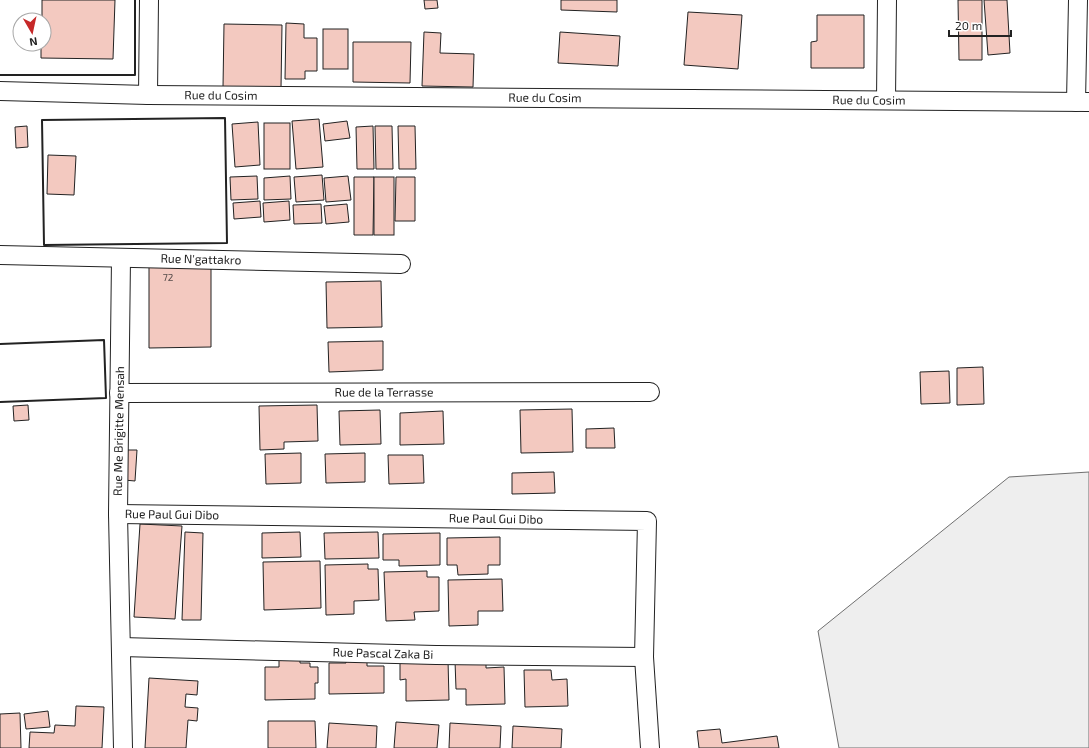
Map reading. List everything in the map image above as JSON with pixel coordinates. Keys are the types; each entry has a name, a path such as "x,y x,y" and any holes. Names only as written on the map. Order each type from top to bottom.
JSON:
{"street":[{"path":"148,94 149,0"},
{"path":"886,100 887,0"},
{"path":"1078,0 1083,102"},
{"name":"Rue du Cosim","path":"0,92 1083,102"},
{"name":"Rue N'gattakro","path":"0,255 401,264"},
{"name":"Rue Me Brigitte Mensah","path":"120,258 118,514 122,748"},
{"name":"Rue de la Terrasse","path":"119,393 650,392"},
{"name":"Rue Paul Gui Dibo","path":"118,514 647,520 644,657 650,748"},
{"name":"Rue Pascal Zaka Bi","path":"121,647 436,655 644,657"}],"shaded area":[{"path":"1089,472 1089,748 839,748 818,631 1009,477"}],"building":[{"path":"42,0 115,0 113,59 41,58 41,52 52,52 52,12 42,12"},
{"path":"424,0 437,0 438,8 425,9"},
{"path":"561,0 617,0 617,12 561,10"},
{"path":"958,0 982,0 982,60 959,60"},
{"path":"984,0 1007,0 1010,53 988,55"},
{"path":"688,12 742,15 738,69 684,65"},
{"path":"817,15 864,15 864,68 811,68 811,42 817,41"},
{"path":"286,23 304,24 304,38 317,38 317,71 305,71 305,79 285,79"},
{"path":"224,24 282,25 281,88 223,87"},
{"path":"323,29 348,29 348,69 323,69"},
{"path":"424,32 441,33 440,53 474,54 473,87 422,86"},
{"path":"560,32 620,36 618,66 558,63"},
{"path":"353,42 411,42 410,83 353,82"},
{"path":"319,119 323,167 296,169 292,121"},
{"path":"347,121 350,138 325,141 323,124"},
{"path":"258,122 260,165 235,167 232,124"},
{"path":"264,123 290,123 290,169 264,169"},
{"path":"27,126 28,147 16,148 15,127"},
{"path":"373,126 374,169 357,169 356,127"},
{"path":"375,126 392,126 393,169 376,169"},
{"path":"398,126 415,126 416,169 399,169"},
{"path":"48,155 76,156 74,195 47,194"},
{"path":"322,175 324,200 296,202 294,177"},
{"path":"257,176 258,199 231,200 230,177"},
{"path":"290,176 291,199 264,200 264,178"},
{"path":"348,176 351,200 326,202 324,178"},
{"path":"354,177 374,177 373,235 354,235"},
{"path":"374,177 394,177 394,235 374,235"},
{"path":"396,177 415,177 415,221 395,221"},
{"path":"260,201 261,217 234,219 233,203"},
{"path":"289,201 290,220 264,222 263,203"},
{"path":"321,204 322,223 294,224 293,205"},
{"path":"347,204 349,222 326,224 324,206"},
{"path":"149,265 211,265 211,347 149,348"},
{"path":"381,281 382,327 327,328 326,282"},
{"path":"383,341 383,370 329,372 328,342"},
{"path":"983,367 984,404 957,405 957,368"},
{"path":"949,371 950,403 921,404 920,372"},
{"path":"28,405 29,420 14,421 13,406"},
{"path":"317,405 318,441 284,442 284,449 260,450 259,406"},
{"path":"572,409 573,452 521,453 520,410"},
{"path":"380,410 381,444 340,445 339,411"},
{"path":"443,411 444,444 400,445 400,413"},
{"path":"614,428 615,448 586,448 586,429"},
{"path":"125,450 137,450 135,481 124,480"},
{"path":"301,453 301,483 266,484 265,454"},
{"path":"365,453 365,482 326,483 325,454"},
{"path":"388,455 423,455 424,483 389,484"},
{"path":"554,472 555,493 512,494 512,473"},
{"path":"140,524 182,526 175,619 134,617"},
{"path":"185,532 203,533 201,620 182,620"},
{"path":"300,532 301,557 262,558 262,533"},
{"path":"378,532 379,558 325,559 324,533"},
{"path":"440,533 440,565 399,566 399,560 383,560 383,534"},
{"path":"500,537 500,565 488,565 488,574 458,575 457,565 447,565 447,538"},
{"path":"320,561 321,608 264,610 263,562"},
{"path":"368,564 368,569 378,569 379,600 354,601 354,614 326,615 325,565"},
{"path":"427,571 427,577 439,577 439,611 414,612 415,620 386,621 384,572"},
{"path":"502,579 503,611 478,611 478,625 449,626 448,580"},
{"path":"367,655 367,666 384,666 384,693 329,694 329,663 346,663 346,656"},
{"path":"279,658 300,658 300,663 310,663 310,667 318,667 318,683 315,683 315,699 265,700 265,667 279,667"},
{"path":"448,660 449,700 406,701 406,679 400,680 400,662"},
{"path":"455,661 486,661 486,668 504,667 505,704 466,705 466,689 456,689"},
{"path":"524,670 551,670 552,680 567,679 568,706 525,707"},
{"path":"149,678 198,681 197,695 186,694 185,707 198,708 197,721 188,720 186,748 145,748"},
{"path":"76,706 104,707 102,748 29,748 30,732 54,733 55,725 75,726"},
{"path":"48,711 50,727 26,729 24,714"},
{"path":"20,713 21,748 0,748 0,714"},
{"path":"268,721 315,721 316,748 268,748"},
{"path":"396,722 439,725 437,748 394,748"},
{"path":"329,723 377,726 376,748 327,748"},
{"path":"450,723 501,726 500,748 449,748"},
{"path":"513,726 562,729 561,748 512,748"},
{"path":"720,729 722,743 777,736 779,748 699,748 697,731"}],"wall":[{"path":"0,75 135,75 135,0"},
{"path":"225,118 227,243 44,245 42,120 225,118"},
{"path":"0,344 104,340 106,398 0,402"}]}
